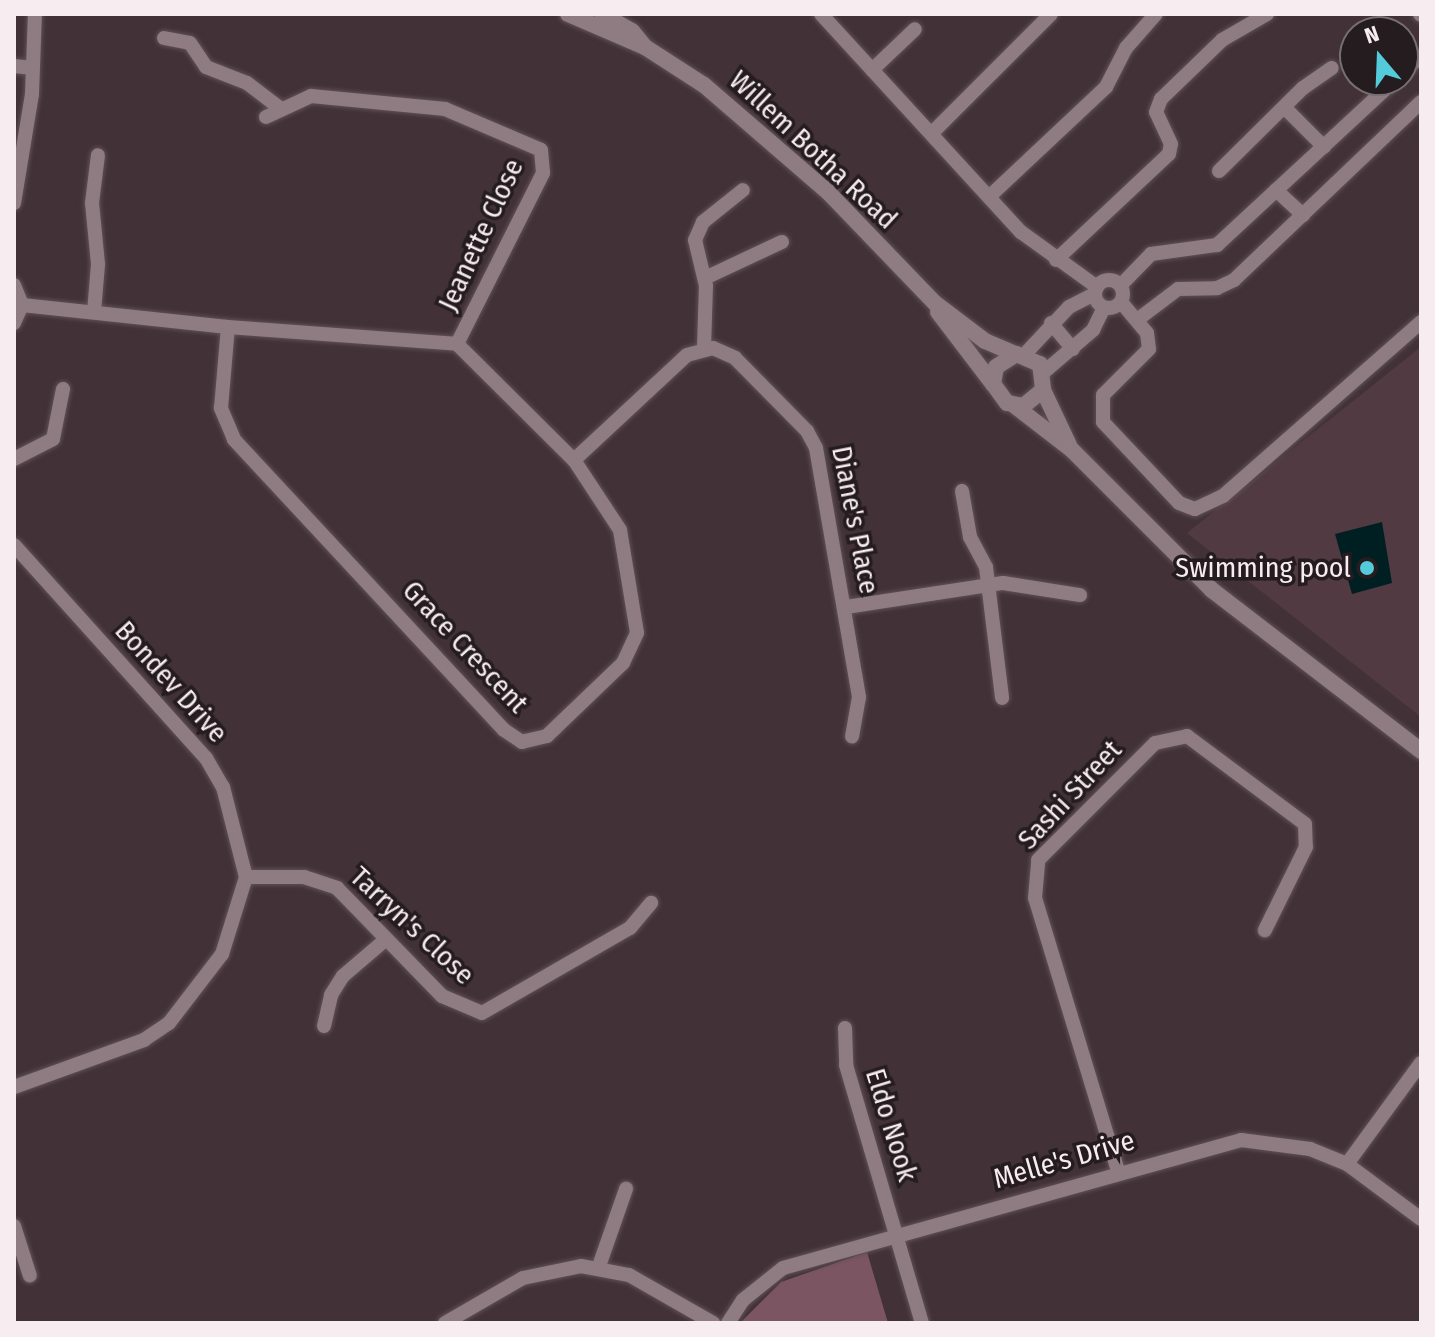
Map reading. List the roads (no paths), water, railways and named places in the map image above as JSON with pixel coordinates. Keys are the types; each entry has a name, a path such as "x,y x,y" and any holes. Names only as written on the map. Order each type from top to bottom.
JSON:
{"street":[{"path":"14,203 33,68 35,14"},
{"name":"Willem Botha Road","path":"568,14 645,47 755,125 935,303 985,341 1021,354"},
{"name":"Willem Botha Road","path":"602,14 632,31 645,47"},
{"path":"821,14 991,195 1021,232 1096,290 1104,307"},
{"path":"932,133 1051,14"},
{"path":"991,195 1106,87 1126,48 1156,14"},
{"path":"1056,260 1169,154 1171,144 1156,112 1161,99 1222,40 1267,14"},
{"path":"872,70 915,29"},
{"path":"164,38 190,43 206,67 247,83 281,109"},
{"path":"14,66 33,68"},
{"path":"1219,171 1332,68"},
{"name":"Jeanette Close","path":"266,117 311,96 445,109 541,150 543,173 457,344"},
{"path":"1378,96 1217,245 1151,254 1121,285 1121,302 1147,333 1149,349 1103,395 1101,415 1179,503 1195,509 1212,505 1421,322"},
{"path":"1137,320 1178,289 1228,285 1421,102"},
{"path":"1285,108 1324,147"},
{"path":"94,312 98,264 92,203 98,155"},
{"path":"574,460 687,355 704,348 705,278 695,249 698,231 743,190"},
{"path":"1276,190 1303,215"},
{"path":"705,278 782,242"},
{"path":"1121,285 1105,280 1051,323 1021,354 1001,360 993,384 1000,398 1072,450 1212,590 1421,751"},
{"path":"14,285 22,305 14,323"},
{"path":"1072,450 1043,390 1044,372 1093,330 1104,307 1121,302"},
{"name":"Willem Botha Road","path":"935,303 993,384"},
{"path":"22,305 228,327 457,344"},
{"path":"1051,323 1073,349"},
{"name":"Grace Crescent","path":"228,327 221,408 228,431 504,730 522,742 547,736 560,726 623,663 636,640 638,624 620,530 574,460 457,344"},
{"name":"Diane's Place","path":"704,348 735,358 813,439 846,607 859,697 852,736"},
{"path":"1021,354 1044,372"},
{"path":"14,459 53,439 63,389"},
{"path":"1015,406 1032,403 1043,390"},
{"path":"962,491 970,537 996,584 1002,698"},
{"name":"Bondev Drive","path":"14,545 206,758 223,787 246,877"},
{"path":"846,607 996,584 1080,595"},
{"name":"Sashi Street","path":"1118,1171 1035,898 1038,860 1155,743 1187,736 1305,824 1306,847 1265,930"},
{"path":"14,1087 144,1040 169,1023 222,954 246,877"},
{"name":"Tarryn's Close","path":"246,877 304,877 337,888 442,996 482,1013 630,928 651,903"},
{"path":"324,1026 331,995 343,976 385,940"},
{"name":"Eldo Nook","path":"845,1028 846,1065 922,1323"},
{"path":"1347,1164 1421,1063"},
{"name":"Melle's Drive","path":"728,1323 743,1300 775,1272 1118,1171 1241,1140 1310,1149 1347,1164 1421,1219"},
{"path":"599,1266 626,1189"},
{"path":"14,1226 30,1276"},
{"path":"445,1323 523,1278 560,1268 599,1266 644,1282 713,1323"}],"water":[{"name":"Swimming pool","path":"1382,522 1392,583 1352,594 1335,534"}],"place":[{"name":"Swimming pool","path":"1367,568"}]}
